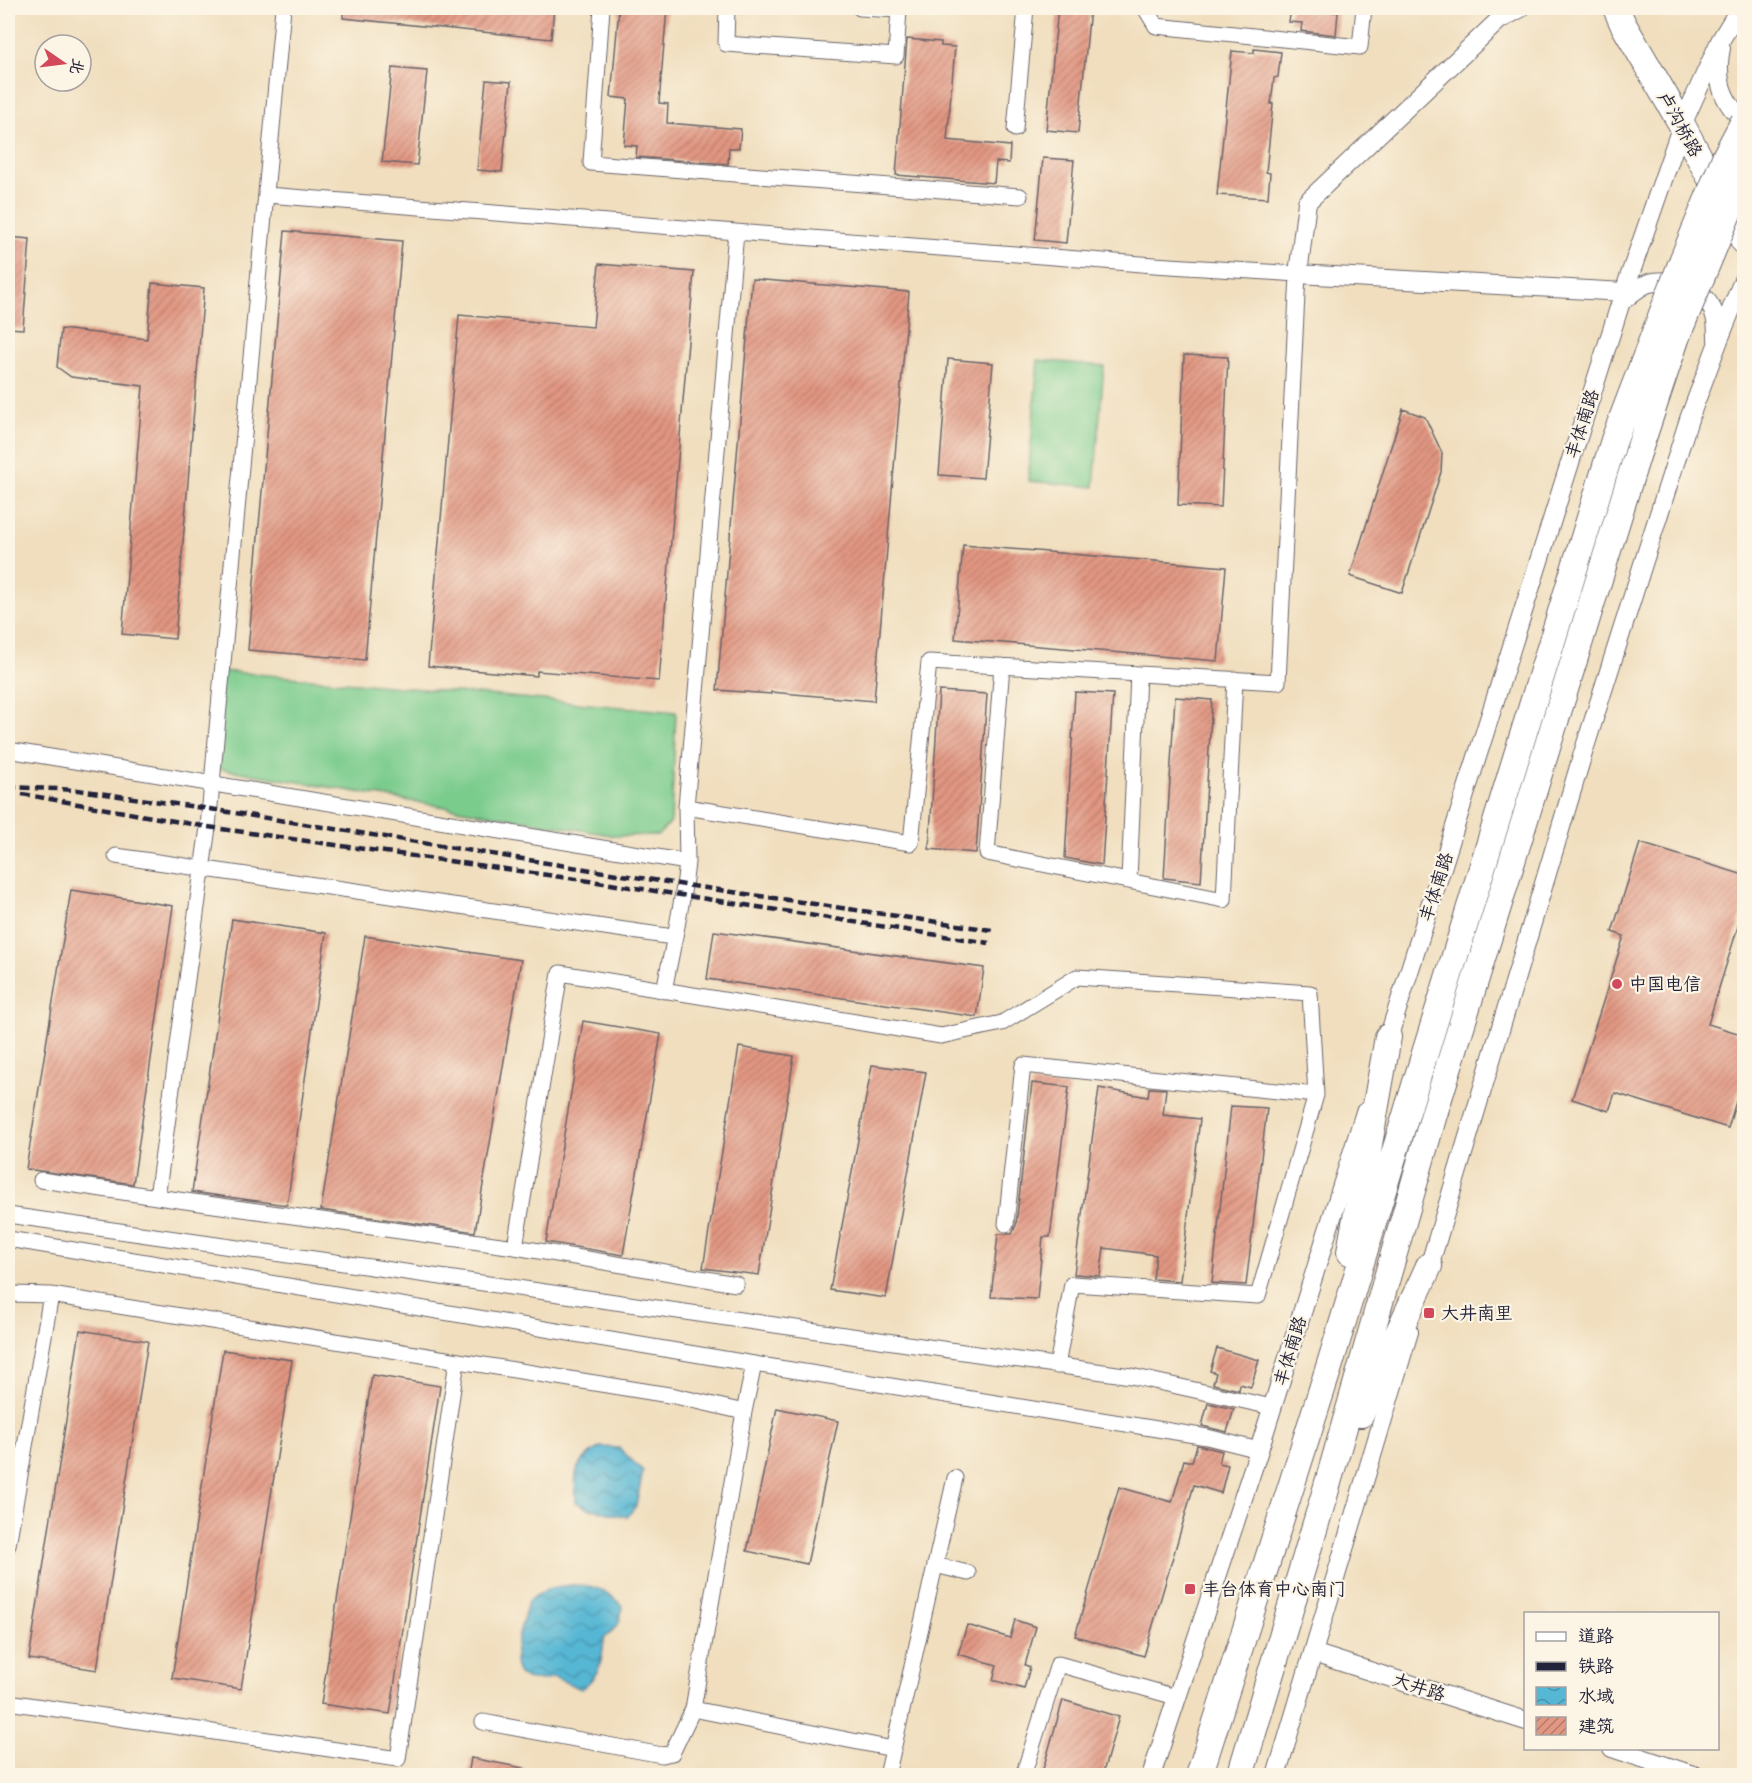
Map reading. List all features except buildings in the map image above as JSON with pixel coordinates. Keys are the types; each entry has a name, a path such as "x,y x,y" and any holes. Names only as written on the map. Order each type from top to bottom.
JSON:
{"highway":[{"name":"卢沟桥路","path":"1616,8 1744,241"},
{"name":"丰体南路","path":"1199,1776 1330,1364 1614,440 1683,259 1726,156 1744,121"},
{"path":"1240,1776 1325,1493 1435,1111 1644,434 1677,336 1744,175"},
{"path":"1330,1364 1388,1037"},
{"path":"1325,1493 1429,1266"}],"street":[{"path":"157,1197 202,868 211,784 283,8"},
{"path":"602,8 591,163 1020,196"},
{"path":"727,8 726,44 896,56 899,10 860,8"},
{"path":"1015,129 1026,8"},
{"path":"1145,8 1156,26 1360,47 1364,8"},
{"path":"686,807 911,843 929,662 1278,682 1298,274 1307,202 1499,20 1521,8"},
{"name":"丰体南路","path":"1151,1776 1259,1450 1622,297 1682,125 1724,34 1740,8"},
{"path":"1724,34 1718,64 1723,92 1732,110 1744,121"},
{"path":"267,195 1154,265 1622,297 1646,284 1666,281 1686,285 1701,294 1716,319 1717,345"},
{"path":"664,991 684,896 687,862 686,807 736,232"},
{"path":"1276,1776 1584,750 1689,419 1744,279"},
{"path":"1002,666 987,853 1224,900 1235,679"},
{"path":"1129,880 1138,674"},
{"path":"8,750 687,862"},
{"path":"116,856 674,937"},
{"path":"515,1247 560,974 941,1036 1002,1023 1077,977 1310,993 1316,1095 1258,1296 1072,1284 1057,1365"},
{"path":"1006,1224 1023,1065 1316,1095"},
{"path":"41,1180 515,1247 736,1284"},
{"path":"8,1215 1131,1376 1272,1407"},
{"path":"8,1239 1207,1437 1259,1450"},
{"path":"8,1296 11,1294 51,1295 675,1396 744,1412"},
{"path":"8,1545 51,1295"},
{"path":"8,1702 398,1759 457,1361"},
{"path":"483,1722 662,1755 672,1753 693,1709 754,1364"},
{"path":"886,1776 955,1478"},
{"path":"935,1565 968,1573"},
{"name":"大井路","path":"1313,1653 1524,1720"},
{"path":"1023,1776 1058,1664 1176,1697"},
{"path":"693,1709 893,1749"},
{"path":"1614,1750 1696,1776"}],"green space":[{"path":"1038,360 1104,366 1094,487 1028,481"},
{"path":"222,671 676,712 671,822 658,835 616,836 216,768"}],"water":[{"path":"600,1447 619,1448 643,1471 636,1506 627,1517 587,1508 576,1502 577,1470 584,1459"},
{"path":"571,1585 599,1589 622,1606 618,1625 604,1638 597,1673 581,1689 554,1677 535,1680 523,1677 517,1669 515,1658 528,1601 547,1589"}],"railway":[{"path":"8,787 78,790 210,809 685,885 992,930"},
{"path":"22,794 208,827 604,883 989,943"},
{"path":"8,1221 11,1294 8,1321"}],"place":[{"name":"中国电信","path":"1617,984"},
{"name":"大井南里","path":"1429,1313"},
{"name":"丰台体育中心南门","path":"1190,1589"}]}
